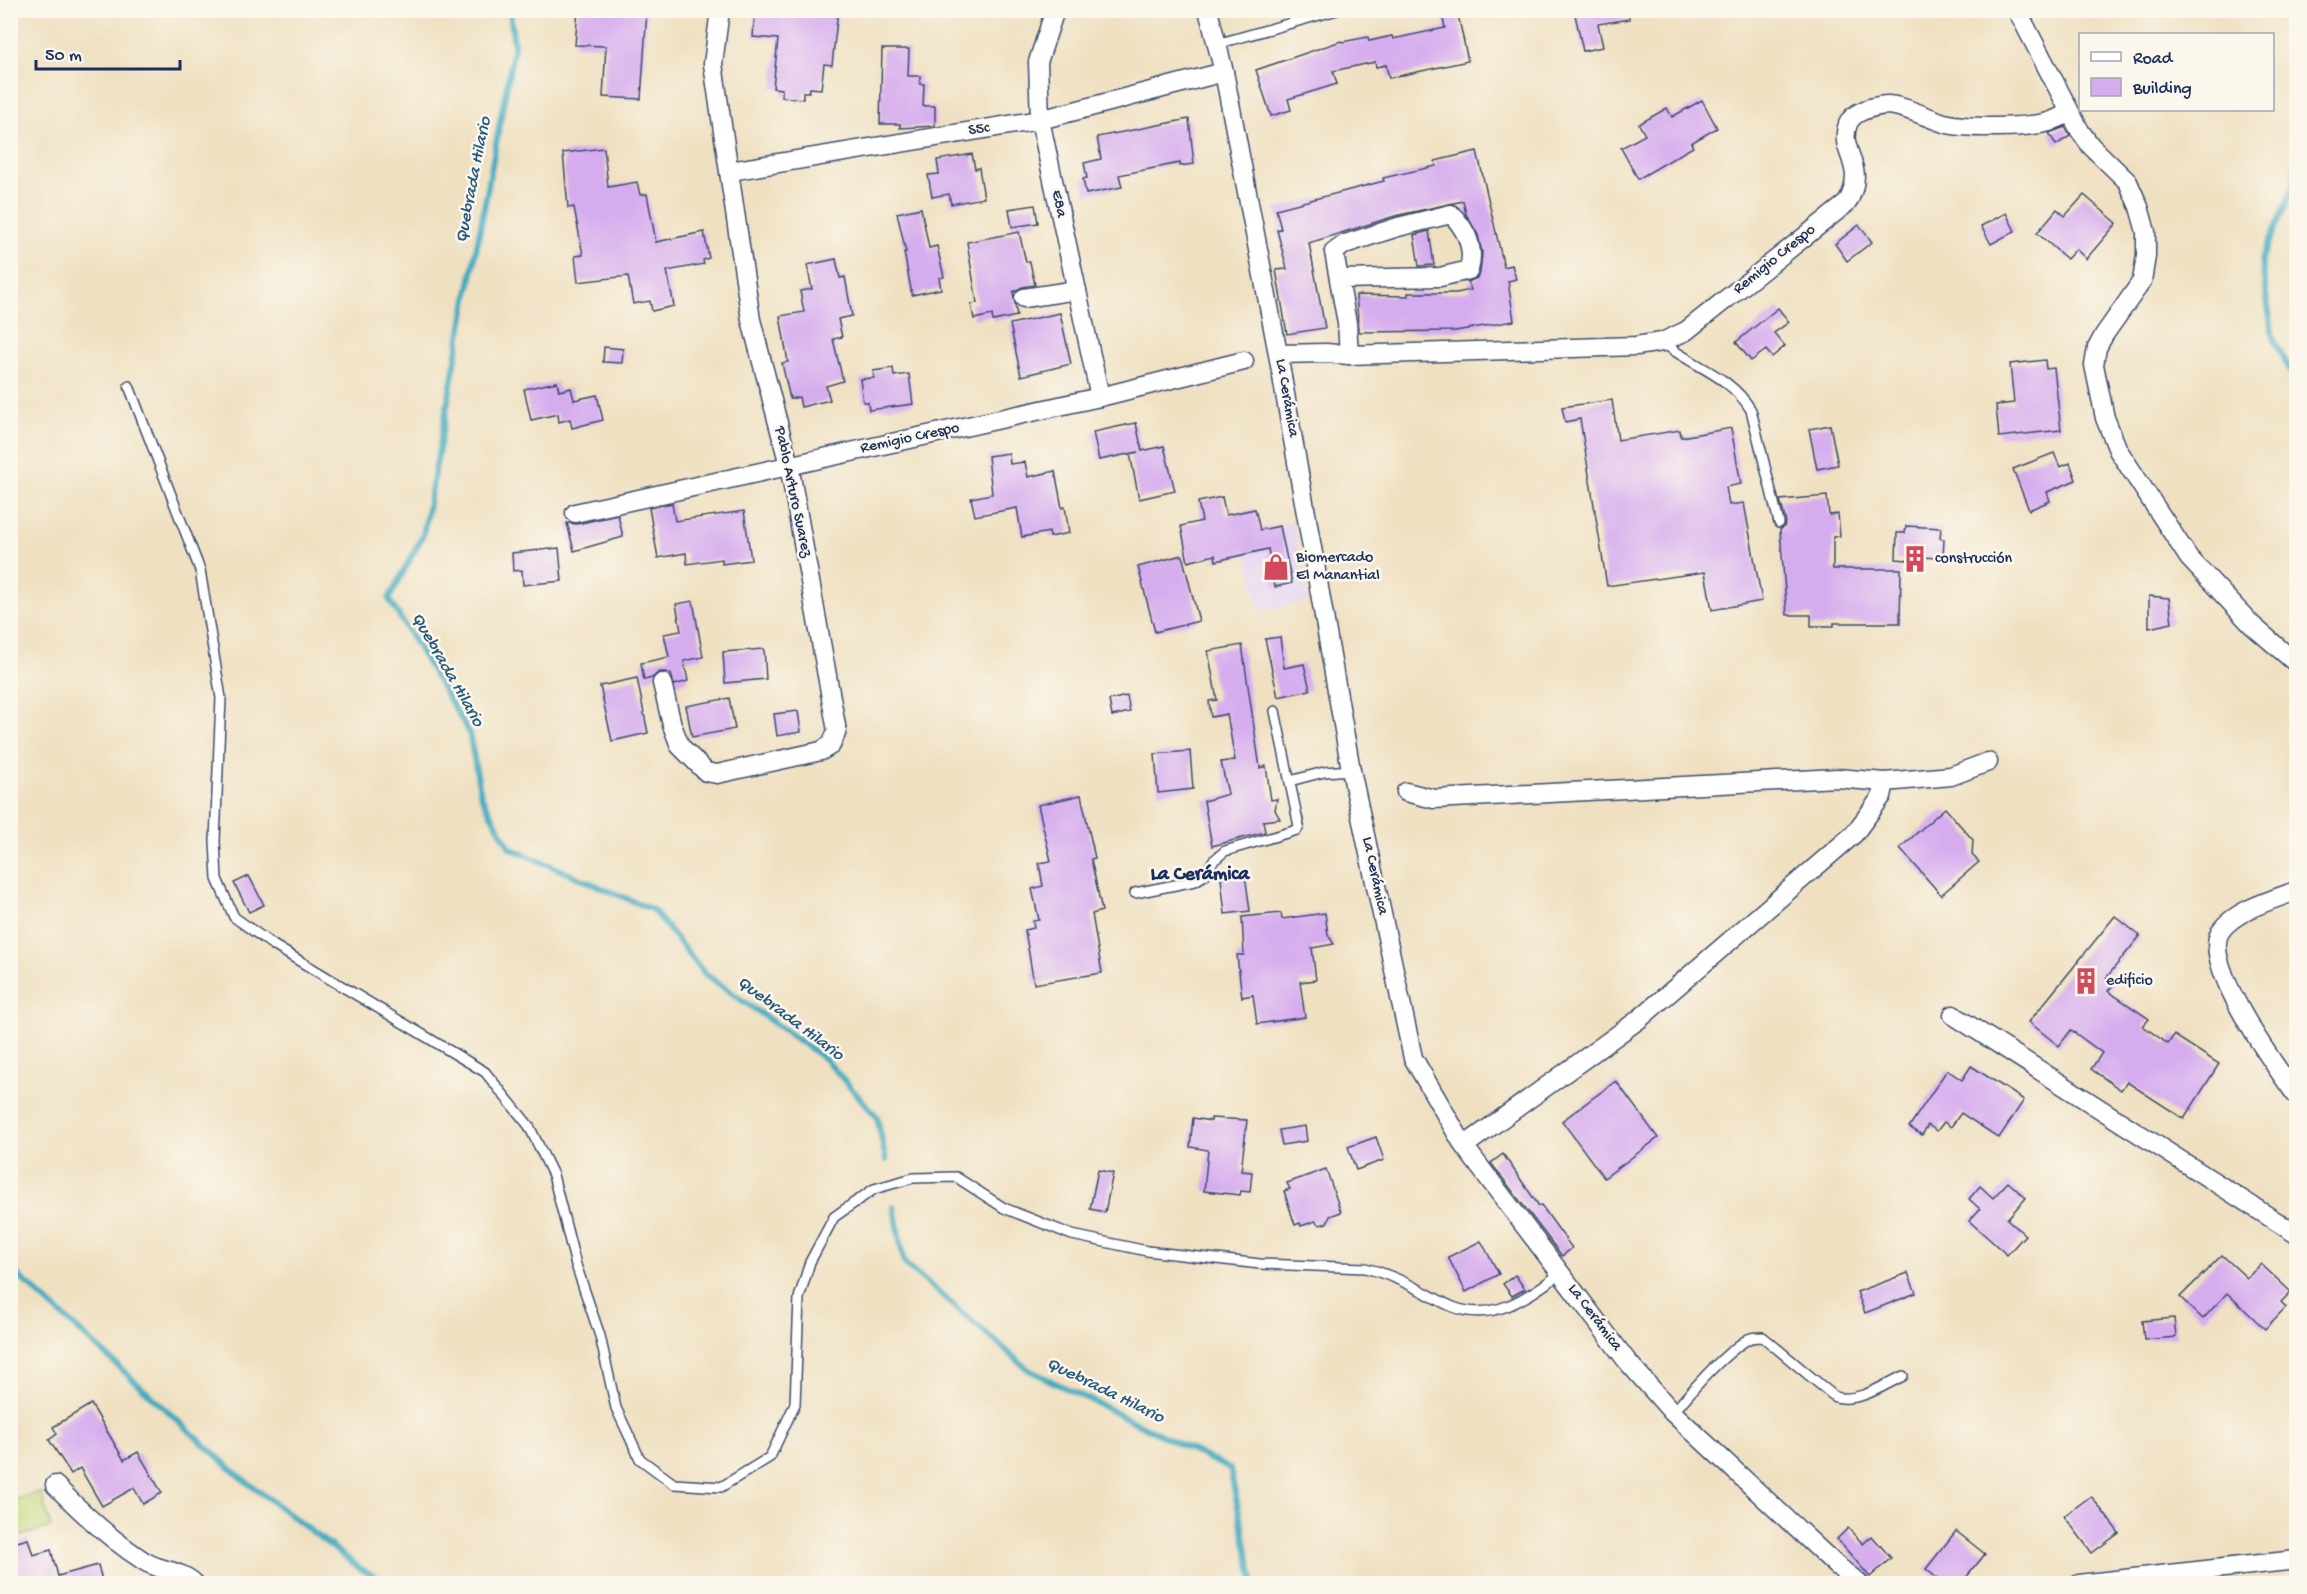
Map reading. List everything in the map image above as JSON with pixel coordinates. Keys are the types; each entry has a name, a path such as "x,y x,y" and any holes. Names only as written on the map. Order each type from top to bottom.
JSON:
{"street":[{"name":"Pablo Arturo Suarez","path":"662,682 672,725 680,746 706,772 717,774 821,751 831,745 837,731 789,465 752,320 713,64 720,10"},
{"name":"E8a","path":"1055,10 1038,62 1040,120 1100,397"},
{"name":"La Cerámica","path":"1208,10 1224,72 1278,354 1352,770 1413,1058 1464,1146 1627,1361 1673,1413 1860,1584"},
{"path":"2018,10 2070,113 2091,146 2128,182 2139,207 2146,232 2146,256 2142,281 2104,335 2097,348 2094,365 2105,418 2118,450 2189,558 2252,624 2296,663"},
{"name":"S5c","path":"730,171 1040,120 1224,72"},
{"name":"Remigio Crespo","path":"1278,354 1349,355 1636,346 1662,342 1686,331 1847,203 1855,190 1857,174 1845,137 1848,122 1860,112 1889,105 1947,124 1984,128 2047,122 2070,113"},
{"path":"1340,279 1440,277 1469,270 1471,250 1464,227 1451,214 1409,224 1345,244 1334,252 1347,323 1349,355"},
{"path":"1024,298 1077,290"},
{"name":"Remigio Crespo","path":"575,513 1100,397 1244,361"},
{"path":"1406,792 1434,799 1837,778 1885,782 1951,776 1988,762"},
{"path":"1464,1146 1638,1020 1854,834 1882,796 1885,782"},
{"path":"2296,891 2238,916 2224,926 2216,945 2218,960 2230,992 2296,1095"},
{"path":"1953,1015 2296,1234"},
{"path":"55,1485 82,1514 146,1562 180,1575 195,1584"},
{"path":"2079,1584 2296,1560"}],"lane":[{"path":"1217,44 1337,10"},
{"path":"1662,342 1674,352 1697,363 1726,382 1742,395 1751,410 1779,524"},
{"path":"129,386 201,570 221,698 215,841 217,879 234,917 273,945 484,1072 529,1126 553,1175 576,1265 600,1336 616,1407 640,1459 674,1484 721,1487 770,1457 795,1404 799,1298 810,1262 834,1217 874,1189 913,1178 956,1178 1005,1208 1072,1235 1148,1251 1260,1264 1380,1271 1452,1307 1469,1312 1488,1312 1525,1299 1561,1273"},
{"path":"1135,893 1195,881 1205,875 1213,861 1226,851 1297,830 1299,826 1275,711"},
{"path":"1290,781 1324,772 1352,770"},
{"path":"1673,1413 1709,1373 1745,1341 1754,1337 1763,1337 1835,1397 1845,1400 1856,1398 1903,1376"}],"shaded area":[{"name":"Biomercado El Manantial","path":"1293,521 1308,601 1259,611 1243,532"}],"green space":[{"path":"41,1492 51,1527 11,1539 11,1501"}],"building":[{"path":"578,10 647,10 641,99 603,97 606,46 575,45"},
{"path":"755,10 811,15 812,10 838,10 832,65 824,64 821,89 810,88 809,92 803,92 803,99 782,97 782,89 773,88 778,39 753,37"},
{"path":"1441,10 1457,10 1468,61 1389,78 1386,65 1376,67 1375,62 1333,71 1337,84 1288,99 1291,110 1271,116 1256,70 1341,41 1368,37 1369,41 1392,36 1393,39 1445,28"},
{"path":"1574,10 1628,10 1629,19 1598,24 1603,47 1583,51"},
{"path":"882,49 909,49 908,76 920,76 920,84 924,84 923,106 935,106 935,126 900,128 900,124 880,124"},
{"path":"1702,100 1717,128 1691,143 1693,147 1638,179 1621,148 1645,135 1639,124 1667,108 1672,117"},
{"path":"1189,119 1194,164 1180,166 1180,163 1119,175 1122,187 1086,194 1083,179 1087,178 1084,163 1101,159 1097,137"},
{"path":"2065,127 2070,136 2056,145 2049,133"},
{"path":"604,148 608,187 637,182 640,195 647,194 656,242 704,232 709,258 703,260 704,264 667,271 674,306 652,311 650,301 633,304 628,276 578,282 575,256 583,255 574,207 568,208 563,153"},
{"path":"1477,151 1504,267 1512,265 1516,279 1508,281 1514,321 1455,331 1359,332 1356,295 1408,296 1408,293 1456,293 1471,290 1468,282 1477,278 1480,273 1482,253 1478,235 1466,214 1463,201 1395,216 1309,243 1325,328 1287,334 1276,270 1287,269 1277,230 1281,229 1276,209 1384,181 1383,178 1436,166 1435,161"},
{"path":"972,154 975,169 979,168 984,198 951,204 949,194 932,197 928,175 939,174 937,160"},
{"path":"2084,195 2117,223 2086,259 2076,249 2067,259 2037,233 2057,209 2065,216"},
{"path":"1035,205 1038,223 1012,227 1009,209"},
{"path":"921,208 929,248 937,246 944,277 939,278 941,289 912,295 904,252 906,252 897,213"},
{"path":"2006,213 2015,231 1991,244 1981,226"},
{"path":"1859,225 1872,242 1847,261 1835,244"},
{"path":"1429,231 1434,265 1419,266 1414,235"},
{"path":"1019,232 1026,262 1030,262 1035,285 1022,287 1013,292 1017,316 993,321 992,315 974,319 971,304 977,303 967,242"},
{"path":"836,259 840,278 845,277 852,316 838,319 842,337 833,339 843,381 826,386 830,400 801,407 799,397 790,399 782,363 788,362 780,316 804,312 800,291 812,289 807,265"},
{"path":"1778,308 1789,322 1774,333 1785,346 1772,357 1766,350 1751,361 1736,342"},
{"path":"1060,313 1071,364 1021,376 1010,324"},
{"path":"604,347 623,349 622,363 603,362"},
{"path":"2045,360 2046,369 2054,368 2061,430 1999,437 1996,405 2014,403 2010,364"},
{"path":"893,368 894,376 909,374 913,404 869,410 868,402 863,402 860,379 874,378 873,371"},
{"path":"557,382 559,391 571,388 574,400 597,395 603,420 572,428 570,419 559,422 558,414 531,420 524,389"},
{"path":"1612,400 1618,440 1680,430 1681,437 1731,428 1741,484 1726,487 1729,505 1744,503 1762,601 1712,610 1705,572 1607,586 1580,419 1565,422 1562,407"},
{"path":"1136,423 1142,451 1164,446 1175,491 1139,499 1130,454 1138,452 1099,460 1093,432"},
{"path":"1830,425 1838,465 1817,469 1809,429"},
{"path":"1009,453 1010,464 1025,462 1028,477 1055,471 1062,508 1065,507 1069,533 1050,537 1049,532 1022,537 1017,508 975,516 971,498 992,494 988,456"},
{"path":"2054,453 2060,467 2070,463 2076,480 2047,492 2050,501 2029,510 2013,469"},
{"path":"1827,496 1829,515 1838,514 1840,536 1833,537 1833,569 1901,569 1900,623 1834,623 1834,626 1811,626 1811,615 1787,615 1780,530 1786,522 1780,500"},
{"path":"1222,497 1226,515 1255,509 1260,530 1280,526 1292,583 1275,587 1268,549 1216,561 1215,555 1188,562 1181,526 1202,521 1198,502"},
{"path":"672,503 675,521 744,511 751,560 722,564 722,559 687,564 686,553 658,558 649,508"},
{"path":"618,515 623,537 574,551 567,523 577,524"},
{"path":"1906,526 1941,528 1940,538 1944,539 1943,558 1918,557 1918,561 1896,559 1897,533 1905,533"},
{"path":"559,548 562,581 523,585 522,570 513,571 512,553"},
{"path":"1182,555 1199,621 1155,632 1138,567"},
{"path":"2149,596 2169,598 2172,623 2149,628"},
{"path":"693,601 703,657 684,661 688,681 674,685 671,674 665,672 659,672 652,678 644,680 641,663 669,657 664,634 681,631 676,604"},
{"path":"1280,637 1284,668 1304,664 1310,690 1278,697 1265,639"},
{"path":"1242,645 1260,768 1266,766 1271,800 1277,799 1275,810 1280,819 1263,821 1265,832 1212,846 1204,801 1228,794 1221,762 1235,760 1227,714 1211,717 1209,701 1217,700 1208,651"},
{"path":"764,649 766,679 725,683 723,652"},
{"path":"637,678 648,733 612,741 600,686"},
{"path":"1127,696 1130,712 1112,716 1109,700"},
{"path":"729,698 735,729 692,737 686,706"},
{"path":"798,711 801,732 777,736 774,714"},
{"path":"1190,751 1193,789 1158,793 1155,754"},
{"path":"1081,795 1095,858 1091,859 1102,911 1092,914 1102,973 1034,984 1025,930 1034,928 1033,921 1039,920 1032,889 1043,886 1039,863 1051,861 1038,805"},
{"path":"1945,808 1973,840 1972,855 1979,862 1941,895 1900,848"},
{"path":"1245,874 1250,911 1225,914 1221,878"},
{"path":"249,876 264,905 249,912 234,883"},
{"path":"1281,913 1282,919 1325,913 1328,935 1334,944 1312,948 1316,980 1300,982 1305,1017 1257,1024 1253,995 1242,997 1237,955 1244,955 1242,917"},
{"path":"2115,916 2140,936 2106,978 2114,984 2108,991 2149,1019 2143,1026 2168,1044 2174,1035 2219,1064 2184,1119 2127,1082 2121,1090 2091,1069 2102,1053 2071,1030 2059,1046 2029,1022"},
{"path":"1971,1066 2024,1100 1999,1138 1961,1113 1951,1127 1944,1122 1937,1131 1928,1125 1922,1135 1909,1127 1947,1070 1962,1080"},
{"path":"1616,1081 1658,1138 1604,1178 1562,1121"},
{"path":"1193,1118 1211,1121 1211,1118 1247,1120 1241,1171 1252,1172 1250,1192 1241,1191 1240,1195 1204,1191 1208,1150 1190,1147"},
{"path":"1305,1126 1307,1141 1282,1145 1279,1130"},
{"path":"1376,1137 1384,1160 1356,1170 1348,1147"},
{"path":"1503,1154 1572,1248 1562,1256 1491,1163"},
{"path":"1326,1169 1341,1212 1330,1216 1327,1223 1320,1225 1315,1221 1301,1226 1300,1223 1295,1225 1284,1191 1290,1189 1287,1183"},
{"path":"1098,1170 1113,1173 1105,1212 1090,1209"},
{"path":"2008,1182 2026,1198 2007,1219 2025,1235 2007,1255 1969,1221 1980,1209 1969,1199 1980,1186 1993,1198"},
{"path":"1481,1241 1499,1274 1466,1292 1448,1257"},
{"path":"2222,1255 2247,1278 2261,1264 2291,1292 2281,1302 2286,1307 2265,1329 2227,1293 2203,1319 2180,1297"},
{"path":"1908,1273 1916,1293 1865,1313 1857,1292"},
{"path":"1515,1275 1525,1289 1512,1296 1503,1284"},
{"path":"2174,1318 2176,1337 2144,1340 2142,1321"},
{"path":"91,1404 124,1460 138,1452 162,1493 143,1504 134,1488 102,1506 80,1468 71,1474 49,1440 57,1434 53,1427"},
{"path":"2091,1496 2119,1533 2092,1553 2064,1516"},
{"path":"1848,1528 1863,1544 1872,1536 1891,1558 1870,1577 1837,1539"},
{"path":"1956,1531 1985,1554 1961,1584 1944,1584 1926,1569"},
{"path":"28,1539 33,1555 51,1550 58,1576 98,1565 103,1584 10,1584 10,1544"}],"waterway":[{"name":"Quebrada Hilario","path":"510,10 514,47 423,535 389,599 469,732 481,796 510,848 653,910 705,974 825,1059 877,1117 886,1160"},
{"path":"2296,160 2294,186 2261,260 2273,338 2296,381"},
{"name":"Quebrada Hilario","path":"894,1207 904,1263 1029,1370 1230,1469 1254,1584"},
{"path":"10,1268 239,1476 361,1569 390,1584"}],"place":[{"name":"construcción","path":"1915,559"},
{"name":"Biomercado El Manantial","path":"1276,567"},
{"name":"edificio","path":"2086,981"}],"district":[{"name":"La Cerámica","path":"1200,875"}]}
